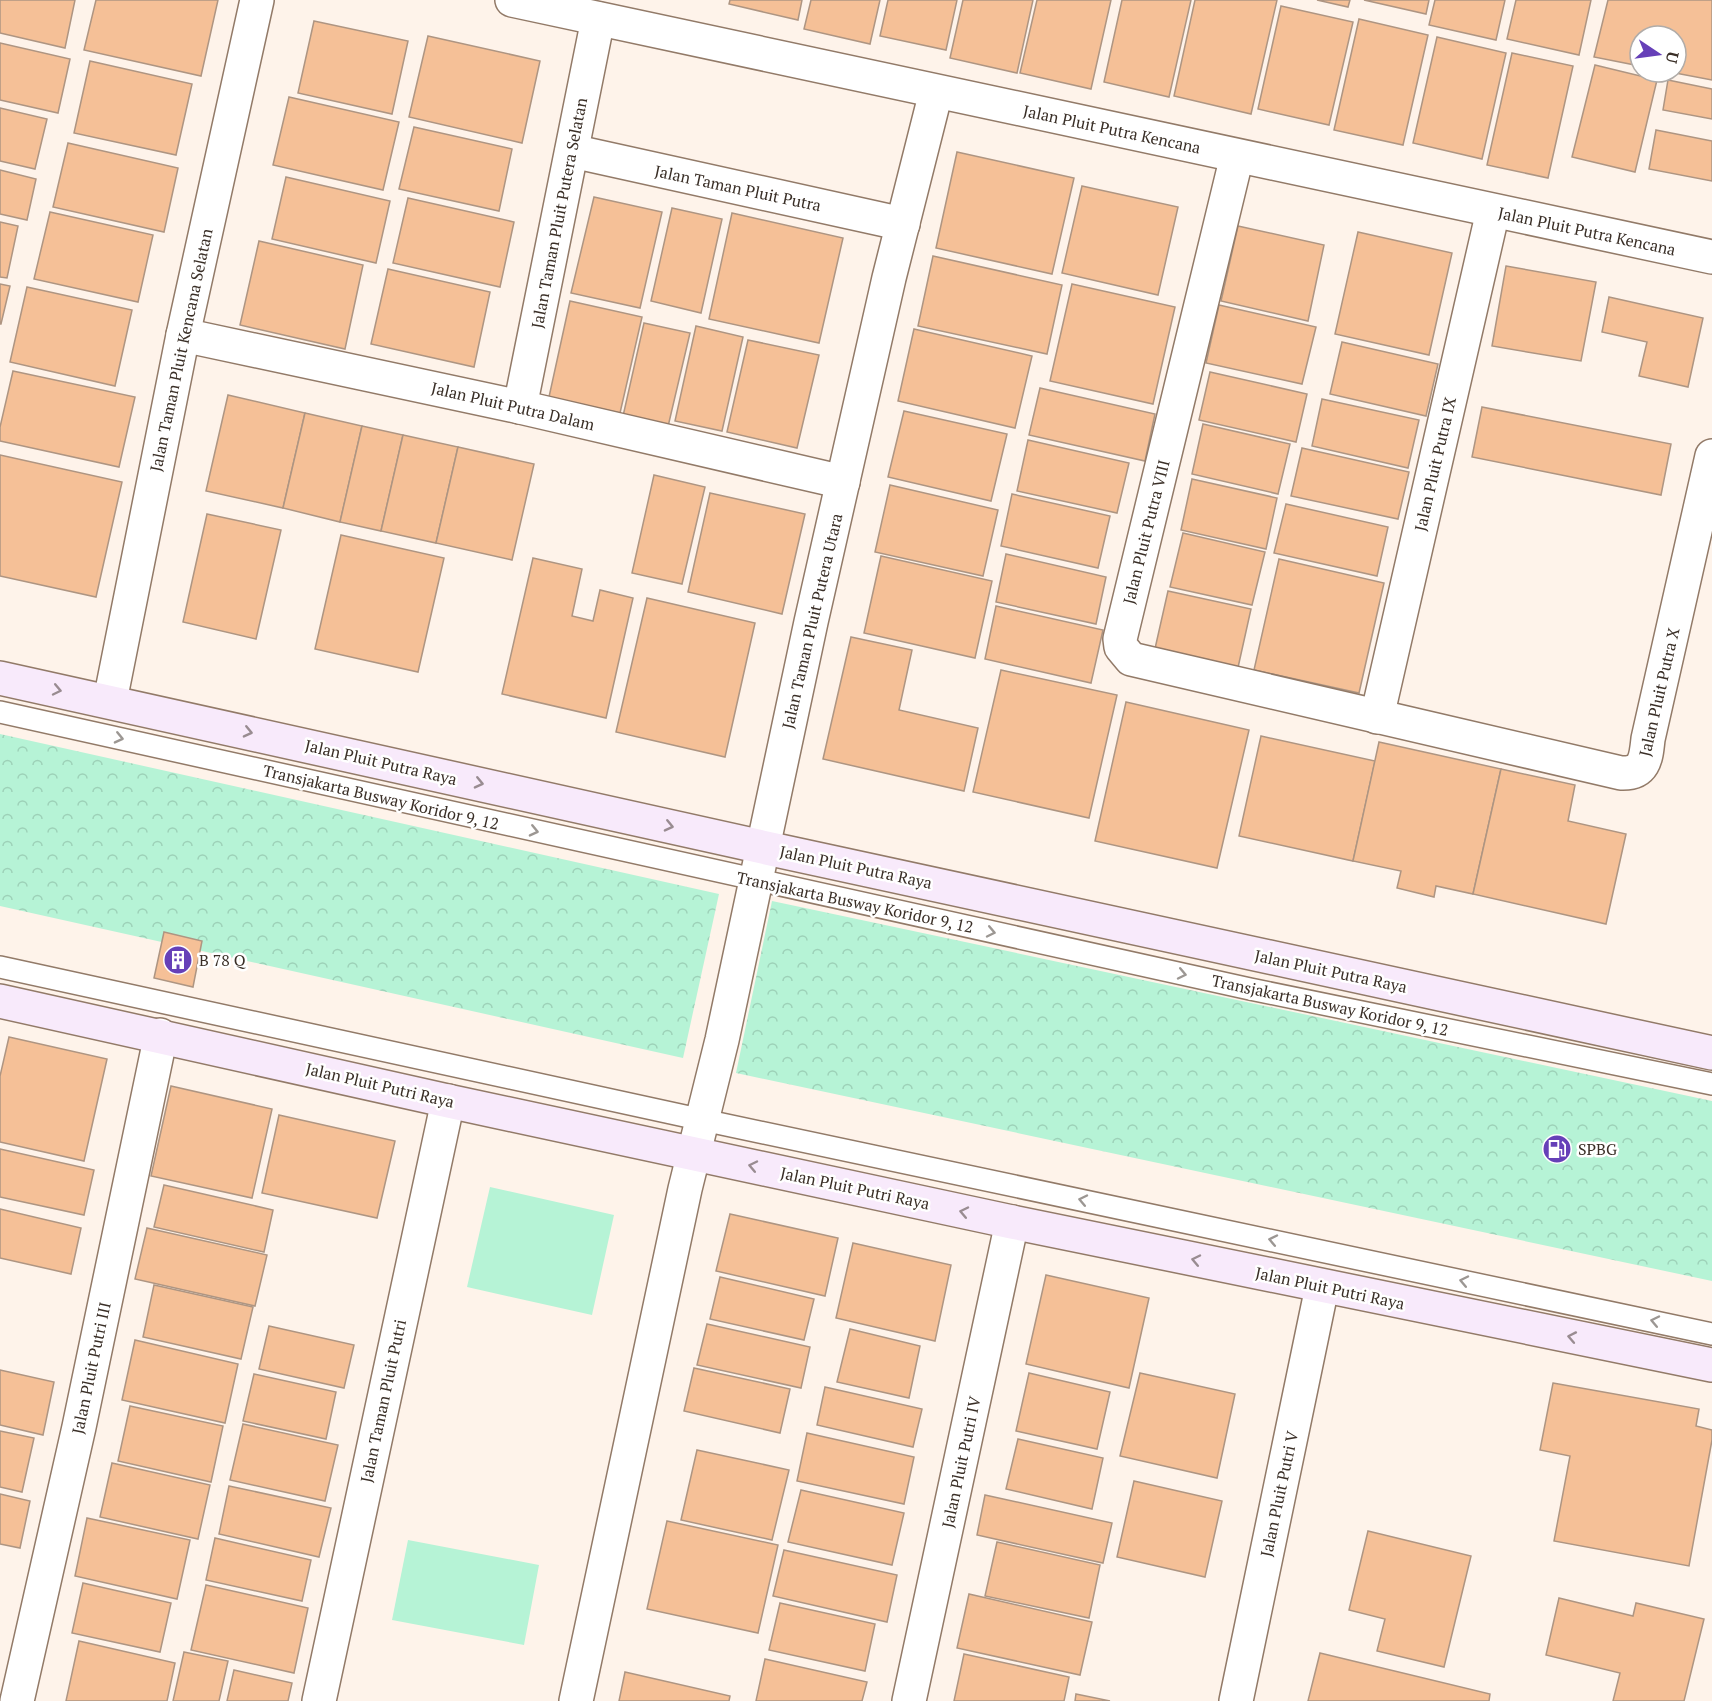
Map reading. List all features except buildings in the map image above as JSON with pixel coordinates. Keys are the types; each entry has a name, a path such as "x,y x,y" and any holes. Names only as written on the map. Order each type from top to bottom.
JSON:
{"street":[{"name":"Jalan Taman Pluit Kencana Selatan","path":"110,701 183,335 257,0"},
{"name":"Jalan Pluit Putra Kencana","path":"512,0 545,3 598,19 1712,257"},
{"name":"Jalan Taman Pluit Putera Selatan","path":"520,407 598,19"},
{"name":"Jalan Taman Pluit Putera Utara","path":"694,1153 722,1040 762,847 843,482 936,92"},
{"name":"Jalan Taman Pluit Putra","path":"572,151 903,224"},
{"name":"Jalan Pluit Putra VIII","path":"1237,156 1120,639 1121,647 1131,659 1377,717"},
{"name":"Jalan Pluit Putra IX","path":"1377,717 1493,211"},
{"name":"Jalan Pluit Putra Dalam","path":"183,335 520,407 843,482"},
{"name":"Jalan Pluit Putra X","path":"1377,717 1621,773 1638,770 1646,757 1648,739 1712,456"},
{"name":"Jalan Pluit Putra Raya","path":"0,678 762,847 1712,1053"},
{"name":"Jalan Pluit Putri Raya","path":"0,1000 448,1101 1012,1222 1712,1365"},
{"name":"Jalan Pluit Putri III","path":"17,1701 79,1427 160,1035"},
{"name":"Jalan Taman Pluit Putri","path":"318,1701 448,1101"},
{"path":"576,1701 694,1153"},
{"name":"Jalan Pluit Putri IV","path":"909,1701 1012,1222"},
{"name":"Jalan Pluit Putri V","path":"1236,1701 1322,1287"}],"lane":[{"name":"Transjakarta Busway Koridor 9, 12","path":"0,712 1250,989 1712,1084"},
{"path":"0,967 703,1120 1712,1334"}],"green space":[{"path":"0,734 719,894 683,1058 0,906"},
{"path":"772,901 1712,1101 1712,1281 736,1073"},
{"path":"490,1187 614,1215 592,1315 467,1287"},
{"path":"408,1540 539,1565 524,1645 392,1620"}],"place":[{"name":"B 78 Q","path":"178,960"},
{"name":"SPBG","path":"1557,1149"}]}
